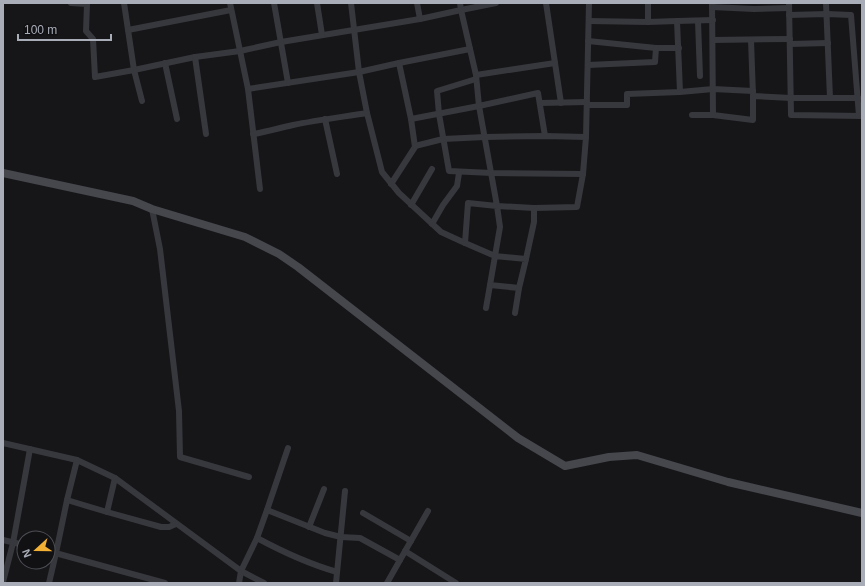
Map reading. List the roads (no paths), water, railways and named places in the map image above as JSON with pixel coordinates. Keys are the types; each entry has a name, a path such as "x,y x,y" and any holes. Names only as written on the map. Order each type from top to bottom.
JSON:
{"street":[{"path":"71,3 87,3 86,31 93,39 95,77 195,57 240,51 354,29 420,19 496,3"},
{"path":"124,3 134,70 142,101"},
{"path":"230,3 248,89 260,189"},
{"path":"274,3 288,82"},
{"path":"317,3 322,35"},
{"path":"352,3 359,72 367,113 382,172 398,193 441,232 495,256 526,259"},
{"path":"417,3 420,19"},
{"path":"460,3 476,77 479,106 492,173 500,227 486,308"},
{"path":"546,3 561,103"},
{"path":"466,243 468,202 497,206 534,208 577,207 583,174 586,137 589,3"},
{"path":"648,3 648,22"},
{"path":"826,3 830,98"},
{"path":"713,115 712,5 754,9 789,5 789,16 790,42 791,115 861,116 858,98 851,15 827,14 789,16"},
{"path":"128,30 231,10"},
{"path":"589,21 648,22 713,20"},
{"path":"677,21 680,92"},
{"path":"698,21 700,76"},
{"path":"713,40 828,43"},
{"path":"692,114 753,120 751,40"},
{"path":"588,41 656,48 679,48"},
{"path":"588,65 656,62 656,48"},
{"path":"248,89 359,72 470,49"},
{"path":"195,57 206,134"},
{"path":"165,63 177,119"},
{"path":"391,184 414,150 415,146 399,63"},
{"path":"437,91 476,77 555,63"},
{"path":"435,84 449,171 583,174"},
{"path":"540,103 627,105 627,94 713,89 791,98 858,98"},
{"path":"411,119 538,93 545,136"},
{"path":"253,134 325,119 367,113"},
{"path":"325,119 337,174"},
{"path":"415,146 443,139 545,136 586,137"},
{"path":"411,205 432,169"},
{"path":"432,224 457,186 460,172"},
{"path":"3,173 133,201 152,209 245,237 279,254 298,266 518,438 565,466 609,457 637,455 728,482 862,513"},
{"path":"515,313 534,222 534,208"},
{"path":"152,209 160,249 179,411 180,457 249,477"},
{"path":"490,285 519,288"},
{"path":"3,443 77,460 115,478 241,571 264,583"},
{"path":"239,583 241,571 257,538 288,448"},
{"path":"3,582 30,449"},
{"path":"77,460 56,553 164,583"},
{"path":"107,512 115,478"},
{"path":"309,527 324,489"},
{"path":"336,583 345,491"},
{"path":"67,500 165,527 176,524"},
{"path":"267,510 325,533 341,537 360,538 400,560"},
{"path":"387,583 428,511"},
{"path":"363,514 411,541"},
{"path":"257,538 295,557 337,572"},
{"path":"3,540 16,544"},
{"path":"405,551 453,582"},
{"path":"49,583 52,570"}]}
